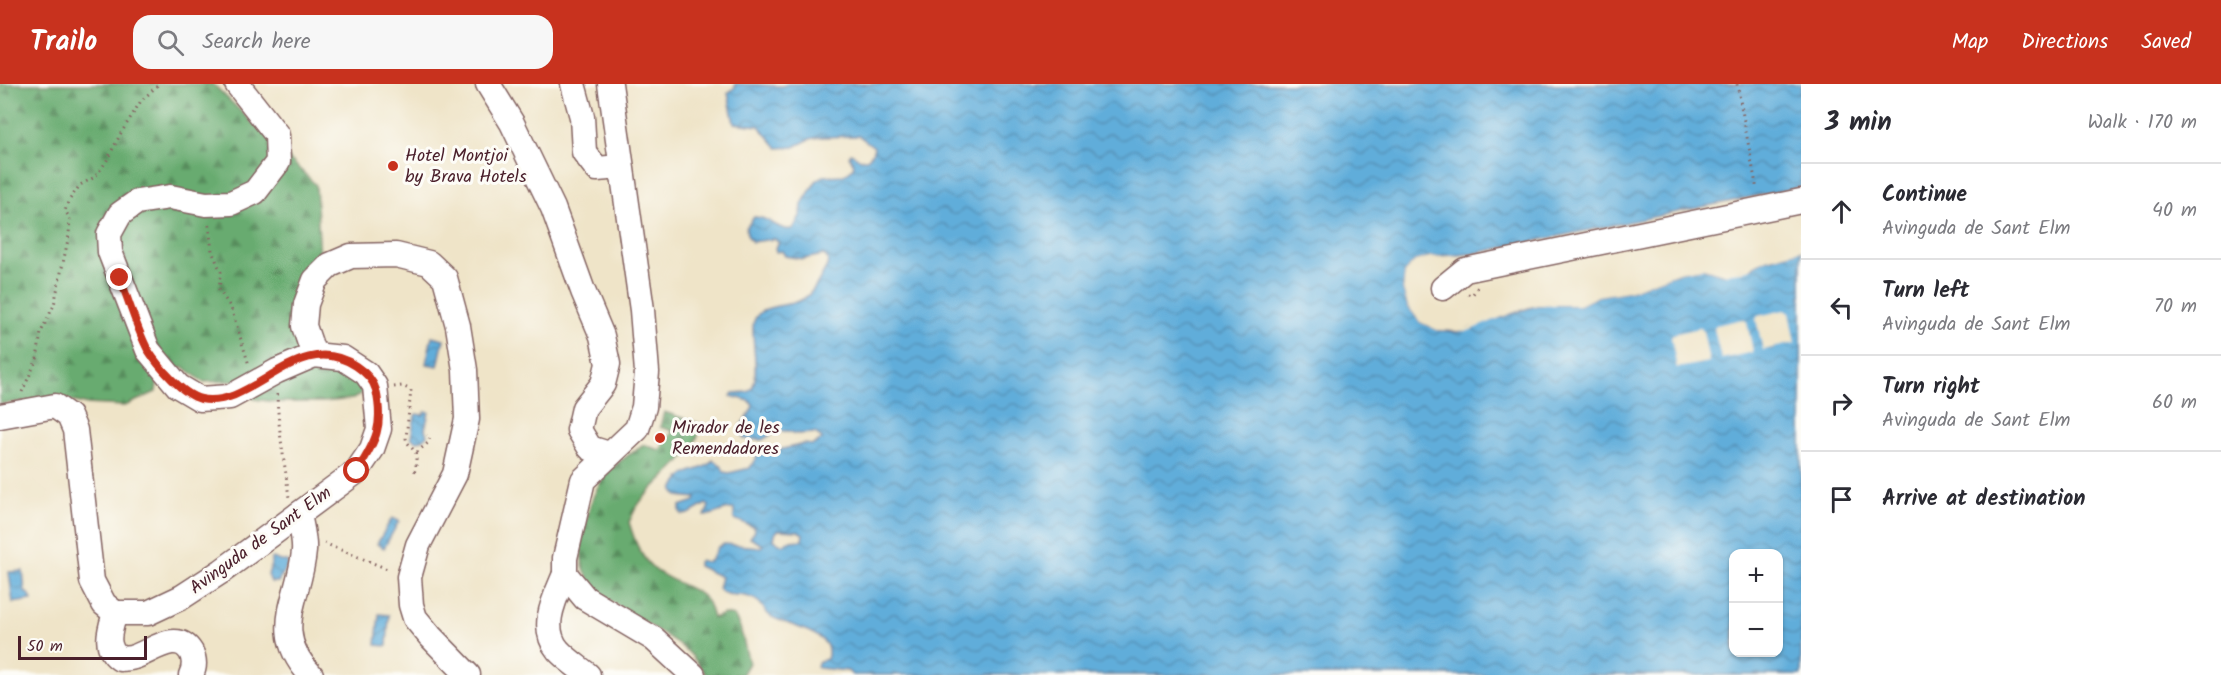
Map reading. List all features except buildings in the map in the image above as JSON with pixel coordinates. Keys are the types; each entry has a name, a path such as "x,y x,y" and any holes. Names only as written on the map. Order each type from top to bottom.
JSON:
{"street":[{"path":"237,84 277,135 278,162 255,192 231,203 206,204 170,197 137,202 120,214 109,234 110,252 148,350 178,386 200,399 230,397 314,355 343,358 366,373 383,389"},
{"path":"488,84 512,123 553,208 602,336 608,364 603,384 584,408 579,430 590,448 609,454"},
{"path":"573,84 582,117 584,152 597,169 620,167"},
{"path":"588,675 558,650 548,630 553,603 565,574 565,558 583,480 637,429 644,407 647,372 642,310 610,84"},
{"path":"1443,288 1465,270 1801,201"},
{"path":"314,355 304,326 306,304 315,280 330,265 351,255 396,255 429,264 445,278 458,326 465,370 467,419 455,474 418,544 409,577 411,605 415,618 468,675"},
{"name":"Avinguda de Sant Elm","path":"115,613 148,613 182,597 301,524 357,471 372,448 379,429 383,389"},
{"path":"6,415 55,406 69,416 75,430 92,580 104,604 115,613 109,632 109,644 114,654 120,659 134,658 172,642 182,644 190,651 195,664 191,675"},
{"path":"301,524 304,549 302,568 292,598 289,625 293,649 311,675"},
{"path":"565,574 585,598 654,639 693,675"}],"path":[{"path":"6,415 37,359 40,332 54,305 69,235 70,218 65,211 68,202 80,185 95,177 141,101 159,84"},
{"path":"1737,84 1757,195"},
{"path":"216,203 208,225 212,251 221,272 219,290 231,308 238,325 244,355 250,369 269,376 284,452 290,500 301,524 409,577"},
{"path":"383,389 402,386 411,390 406,442 416,453 416,467 413,476"},
{"path":"416,453 428,443 430,437 427,435"}],"green space":[{"path":"0,84 213,84 316,185 320,259 297,328 296,349 329,368 357,378 364,392 353,399 323,402 275,402 254,399 233,381 203,382 184,367 158,375 156,392 125,406 84,404 60,398 0,404"},
{"path":"664,412 701,424 698,436 684,457 645,496 629,522 641,553 653,568 701,595 706,600 713,618 724,614 734,616 740,627 749,663 742,675 706,675 692,656 678,644 617,606 592,584 585,572 581,551 595,493 613,467 644,445 660,450 673,431 660,427"}],"water":[{"path":"735,84 782,86 788,84 1801,84 1801,187 1471,254 1430,257 1415,261 1405,271 1403,290 1408,306 1420,322 1437,330 1457,332 1538,305 1580,305 1598,296 1629,291 1679,272 1703,268 1722,274 1752,267 1766,259 1801,250 1801,675 852,675 848,671 817,667 818,662 827,659 828,650 817,636 769,615 753,599 722,592 718,589 721,577 698,566 700,560 710,561 718,547 724,544 761,547 763,545 750,538 755,531 754,527 734,519 734,509 705,516 709,506 706,504 683,515 680,512 680,506 695,501 696,498 677,496 673,490 677,482 687,473 703,468 713,460 721,465 724,472 729,473 750,468 758,455 804,444 813,445 823,439 815,433 797,434 777,431 762,440 744,439 739,429 753,406 750,401 731,396 733,393 747,392 755,381 754,321 758,315 769,308 797,302 807,296 820,279 828,259 824,255 803,259 785,256 782,251 776,252 775,248 779,243 774,239 752,242 747,235 746,228 754,217 759,217 783,228 793,229 801,214 802,204 816,181 823,176 844,175 854,165 849,156 851,153 860,159 867,159 874,147 859,136 820,137 794,147 778,148 759,126 734,123 728,93 735,87","holes":["778,530 798,531 803,534 802,540 788,541 783,545 774,540"]},
{"path":"432,336 444,339 438,366 426,364"},
{"path":"426,411 429,412 425,429 427,435 423,440 415,441 411,437 415,416 416,414 423,415"},
{"path":"392,518 399,521 384,548 377,544"},
{"path":"273,558 287,561 288,565 278,582 271,582 268,575"},
{"path":"23,571 25,592 32,600 13,603 9,572"},
{"path":"379,614 389,615 387,646 376,645"}],"pier":[{"path":"1801,247 1801,250 1766,259 1742,272 1723,274 1703,268 1679,272 1629,291 1598,296 1580,305 1538,305 1524,308 1468,331 1437,330 1420,322 1408,306 1403,290 1405,271 1415,261 1430,257 1452,256 1452,259 1431,260 1417,264 1407,273 1406,289 1410,305 1422,320 1438,327 1467,328 1523,305 1538,302 1579,302 1597,293 1628,288 1679,269 1703,265 1723,271 1741,269 1765,256"},
{"path":"1785,310 1789,313 1795,343 1763,350 1756,319 1758,316"},
{"path":"1743,319 1747,322 1753,352 1721,359 1714,328 1716,325"},
{"path":"1700,328 1703,331 1709,362 1677,368 1671,337 1673,334"}],"place":[{"name":"Hotel Montjoi by Brava Hotels","path":"393,166"},
{"name":"Mirador de les Remendadores","path":"660,438"}],"route":[{"path":"120,278 148,350 178,386 200,399 230,397 277,371 314,355 343,358 366,373 376,390 379,429 372,448 357,471"}]}
